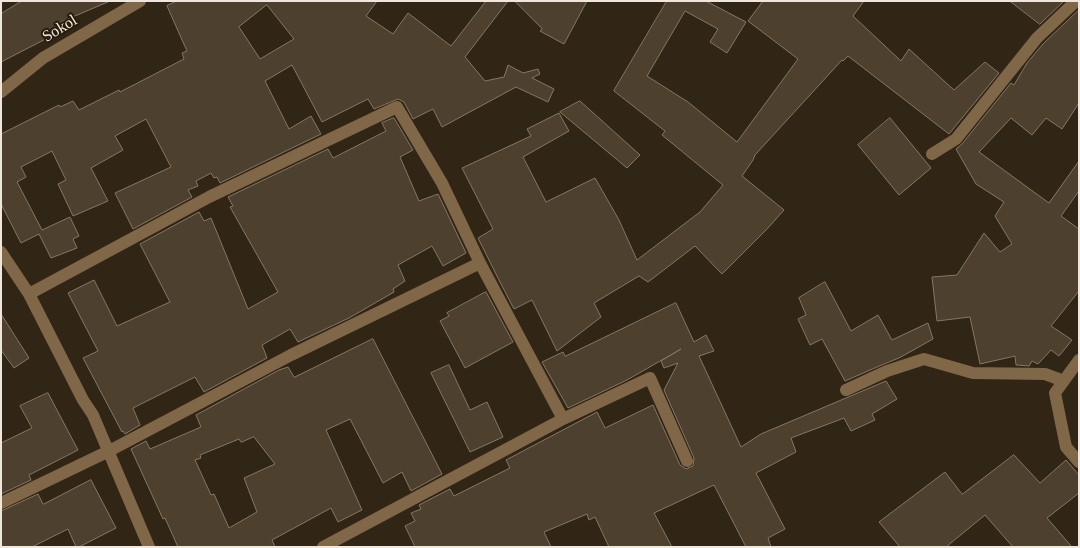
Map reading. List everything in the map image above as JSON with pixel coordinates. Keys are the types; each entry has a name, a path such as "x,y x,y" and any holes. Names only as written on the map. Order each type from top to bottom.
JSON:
{"street":[{"name":"Sokol","path":"1,92 44,58 140,1"},
{"path":"932,154 956,139 1037,38 1076,1"},
{"path":"29,294 209,197 397,107 442,183 480,263 563,419"},
{"path":"1,252 29,294 93,415 149,547"},
{"path":"1,503 109,451 291,356 480,263"},
{"path":"846,390 887,371 924,359 973,373 1045,374 1064,381"},
{"path":"1079,360 1055,393 1066,447 1079,462"},
{"path":"323,547 563,419 650,378 687,461"}],"building":[{"path":"22,1 110,1 61,22 65,29 1,62 1,14"},
{"path":"177,1 377,1 366,16 393,34 408,13 451,46 486,1 508,1 465,57 485,81 504,77 508,65 523,73 538,69 540,74 532,78 554,89 548,102 516,87 442,127 433,109 413,119 404,102 398,99 374,109 368,99 322,122 292,65 265,81 289,129 311,116 321,134 220,183 217,177 214,178 211,173 196,181 198,186 188,190 192,197 133,229 115,193 171,167 146,119 115,136 123,150 91,168 108,201 73,216 58,184 66,180 52,151 21,167 26,177 17,182 42,230 70,217 79,236 73,239 77,248 51,258 39,234 21,243 1,204 1,134 59,105 60,107 73,101 79,110 119,90 120,92 184,59 182,53 187,51 167,6","holes":["267,5 294,39 260,59 239,27"]},
{"path":"515,1 587,1 564,44 540,31 542,29"},
{"path":"667,1 706,1 746,22 727,53 710,42 718,29 685,11 647,76 688,102 737,142 798,59 748,21 763,1 864,1 853,16 901,61 909,49 954,90 985,62 999,73 949,134 848,56 842,60 755,155 742,176 784,210 767,229 722,274 695,246 648,282 639,276 594,303 601,317 557,351 532,300 514,309 478,238 493,229 462,168 531,136 527,129 559,113 569,131 523,157 546,202 595,178 619,220 637,260 700,212 723,185 662,135 665,131 614,91"},
{"path":"1010,1 1064,1 1040,24"},
{"path":"1079,10 1079,103 1062,129 1046,118 1032,135 1011,118 979,152 1049,203 1079,161 1079,191 1061,216 1079,229 1079,291 1051,326 1072,340 1059,356 1051,350 1038,364 1032,361 1029,366 1016,365 1015,356 980,364 970,317 937,321 932,277 957,275 984,233 1000,252 1012,244 995,216 1004,202 976,184 956,149 1011,83 1014,85 1027,63 1043,44"},
{"path":"580,101 640,155 627,168 560,112"},
{"path":"394,118 413,150 400,157 419,201 438,194 466,253 443,266 432,246 398,265 405,281 393,289 394,292 349,318 298,342 290,329 262,345 267,358 204,392 195,377 133,408 140,425 125,434 122,432 83,358 98,351 68,293 94,280 117,326 170,302 140,244 199,212 204,221 211,218 248,309 278,292 230,207 233,206 228,197 328,149 333,158 386,131 382,123"},
{"path":"890,118 931,168 899,195 858,145"},
{"path":"825,282 851,331 878,315 892,340 928,323 933,339 899,358 845,381 822,339 810,345 798,319 806,315 799,298"},
{"path":"486,292 513,342 465,368 440,321 449,316 447,313"},
{"path":"676,303 694,342 706,335 714,351 699,356 741,447 761,434 886,381 897,399 872,414 875,420 851,431 844,418 791,438 796,452 756,473 785,529 768,538 771,547 746,547 714,485 654,513 672,547 609,547 595,517 589,520 587,514 544,532 551,547 415,547 405,526 415,521 411,513 421,509 419,505 450,489 454,496 510,468 506,460 597,412 605,428 653,405 680,465 686,469 693,466 694,458 664,390 678,363 664,368 661,361 681,349 627,380 568,408 542,362 563,352 565,356"},
{"path":"1,314 29,358 14,368 1,350"},
{"path":"373,339 442,474 411,491 402,472 383,483 350,419 326,430 362,510 338,522 331,508 272,540 275,547 178,547 131,449 146,441 150,449 201,427 196,415 279,370 288,367 294,377","holes":["254,437 275,464 244,478 257,512 229,528 214,494 211,495 195,460 201,458 200,455 239,439 241,442"]},
{"path":"449,365 470,410 487,402 503,437 470,452 431,373"},
{"path":"48,393 78,450 29,475 31,480 1,494 1,443 32,428 20,406"},
{"path":"1014,455 1040,483 1066,460 1079,475 1079,493 1047,518 1072,547 1013,547 985,515 946,547 900,547 879,522 945,472 962,494"},
{"path":"91,480 116,528 79,547 76,547 68,529 32,547 1,547 1,511 38,494 43,504"}]}
